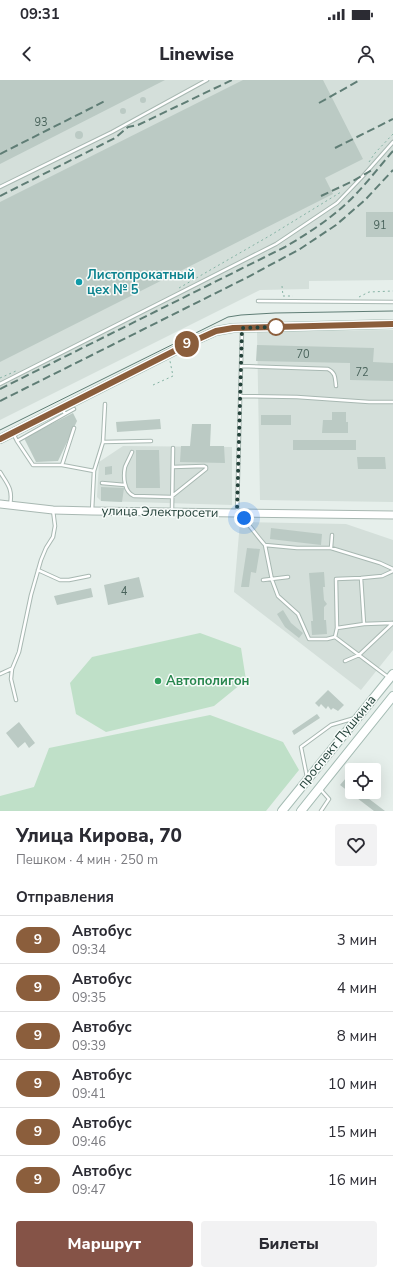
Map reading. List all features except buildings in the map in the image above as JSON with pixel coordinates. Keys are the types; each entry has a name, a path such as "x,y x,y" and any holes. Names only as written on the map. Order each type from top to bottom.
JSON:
{"main road":[{"path":"0,439 63,411 204,336 226,329 393,324"},
{"name":"проспект Пушкина","path":"282,811 391,676"},
{"name":"проспект Пушкина","path":"301,811 393,696"},
{"path":"308,779 319,788"}],"street":[{"name":"улица Электросети","path":"0,504 53,510 172,513 237,512 393,515"}],"lane":[{"path":"0,187 112,132 207,80"},
{"path":"0,384 276,244 337,203 393,142"},
{"path":"258,301 393,302"},
{"path":"242,328 237,512 265,545 272,580 278,596 298,614 309,639 327,639 335,637"},
{"path":"241,366 328,369 335,375 336,386"},
{"path":"240,396 297,397 369,402 393,402"},
{"path":"92,511 94,471 103,442 105,404"},
{"path":"17,441 63,411 74,410"},
{"path":"62,465 74,428"},
{"path":"12,433 33,465 62,465 94,471"},
{"path":"103,442 151,441"},
{"path":"172,513 171,497 173,448"},
{"path":"132,452 125,467 125,485 127,491 134,496 171,497 206,469 204,466 172,467"},
{"path":"0,472 11,491 12,496 9,505"},
{"path":"102,483 125,485"},
{"path":"16,700 13,693 11,679 12,669 19,652 31,594 38,570 46,548 53,536 55,526 53,510"},
{"path":"331,548 332,534"},
{"path":"265,545 303,548 331,548 380,563 393,570"},
{"path":"38,570 60,580 69,580 89,576"},
{"path":"335,637 337,628 335,580 338,578 382,576 393,570"},
{"path":"263,580 288,577"},
{"path":"361,578 364,624"},
{"path":"337,628 364,624 393,623"},
{"path":"345,661 359,655 393,623"},
{"path":"335,637 391,676"},
{"path":"0,674 12,669"},
{"path":"308,779 301,747 331,725 359,717"},
{"path":"319,788 329,799 321,811"}],"path":[{"path":"366,166 375,153 393,134"},
{"path":"175,290 271,235 344,190"},
{"path":"282,286 283,296 297,297"},
{"path":"356,299 369,292 393,291"},
{"path":"153,385 172,376 170,359"},
{"path":"0,378 21,368"}],"shaded area":[{"path":"0,80 393,80 393,280 309,281 309,289 260,290 0,420"},
{"path":"393,330 393,502 260,500 257,331"},
{"path":"123,446 232,447 232,505 101,501 97,497 99,462"},
{"path":"240,522 346,524 393,540 393,650 361,690 234,592"}],"green space":[{"name":"Автополигон","path":"200,633 241,648 246,680 214,706 106,732 76,714 70,683 92,657"},
{"path":"210,715 283,742 299,770 266,811 0,811 0,796 34,787 49,748"}],"tram line":[{"path":"0,430 228,317 275,313 393,311"}],"railway":[{"path":"0,196 115,138 128,127 138,125 232,80"},
{"path":"319,103 360,80"},
{"path":"0,154 105,101"},
{"path":"335,148 393,119"},
{"path":"0,389 285,247 310,232 341,209 393,151"},
{"path":"321,196 372,170"},
{"path":"0,401 246,278 300,249 336,225 365,200 393,170"}],"bus line":[{"name":"9","path":"0,439 216,331 233,328 393,324"}],"place":[{"name":"Листопрокатный цех № 5","path":"79,282"},
{"name":"Автополигон","path":"158,681"}],"route":[{"path":"244,518 237,512 242,328 276,327"}]}
